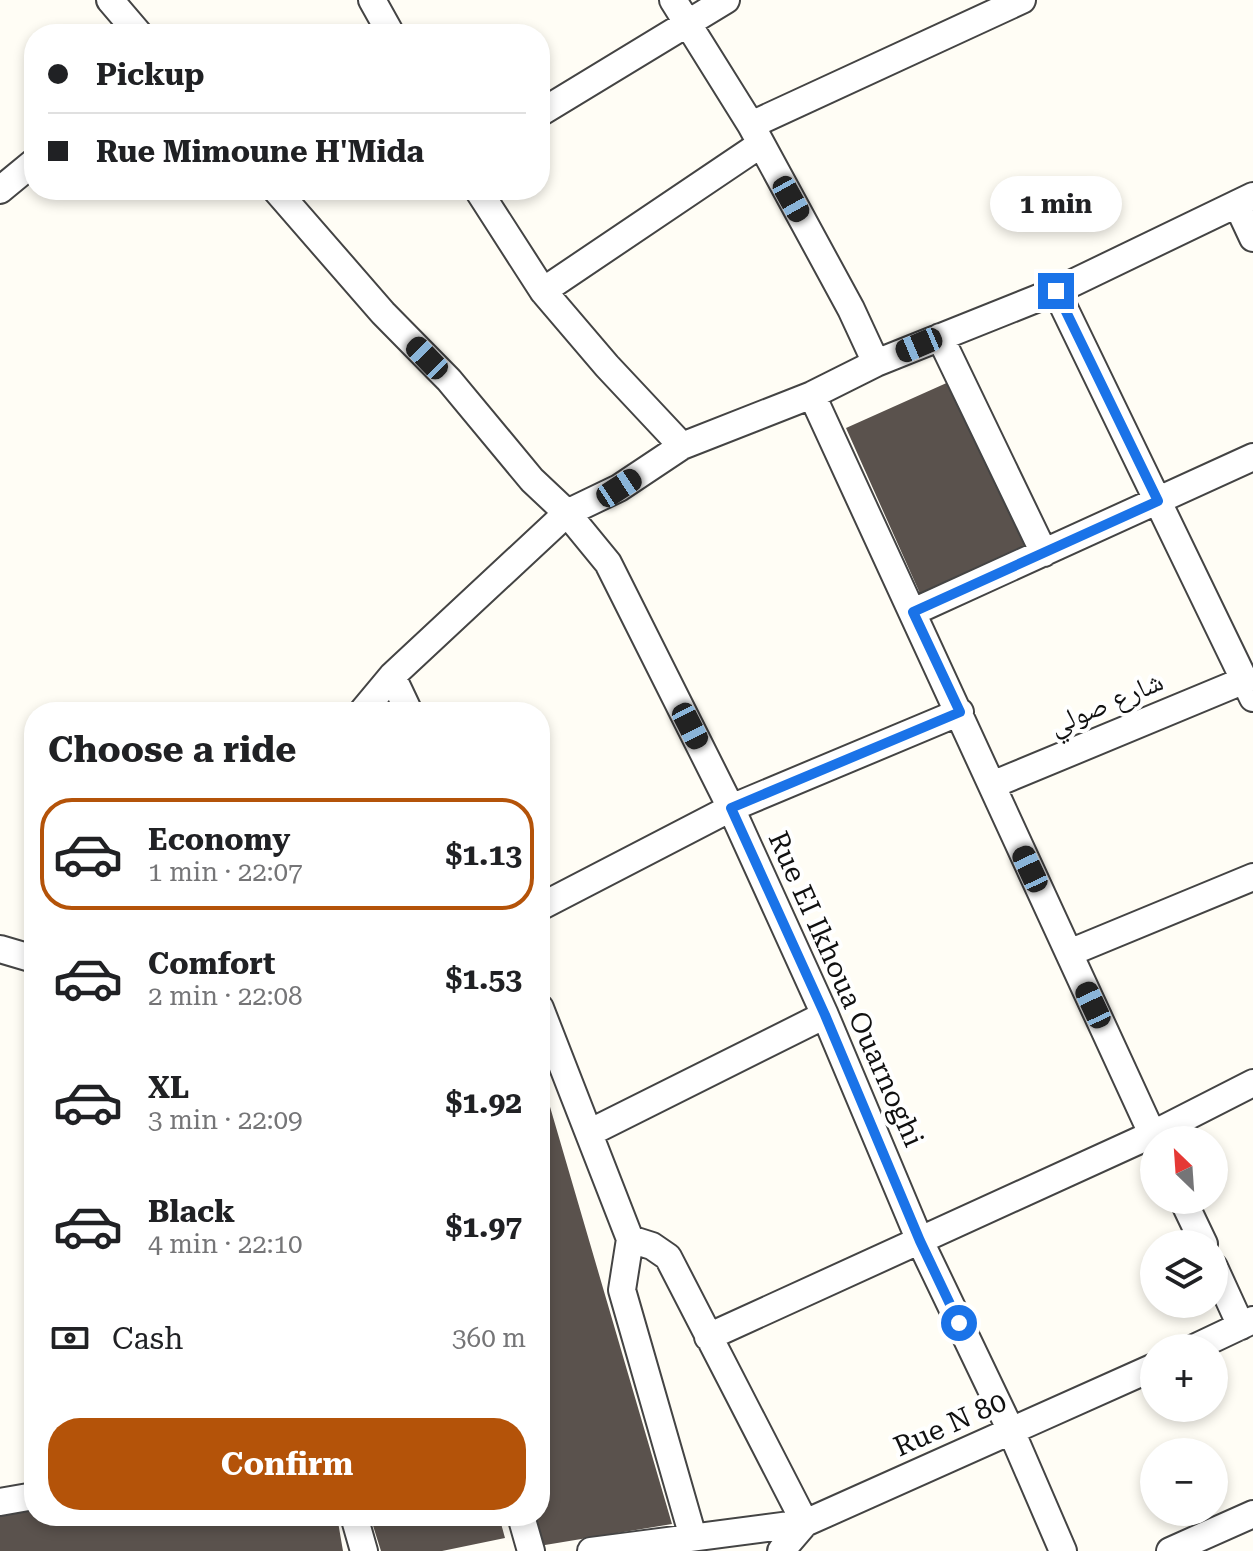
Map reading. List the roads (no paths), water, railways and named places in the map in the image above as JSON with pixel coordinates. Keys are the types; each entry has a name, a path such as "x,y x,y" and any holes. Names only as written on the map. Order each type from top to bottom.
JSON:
{"street":[{"path":"110,0 130,24"},
{"path":"372,0 385,24"},
{"path":"673,0 756,134 851,309 876,363"},
{"path":"550,107 726,0"},
{"path":"543,291 756,134 1022,0"},
{"path":"0,190 24,170"},
{"name":"Rue EI Ikhoua Ouarnoghi","path":"285,200 383,313 449,380 532,480 567,513 608,563 731,808 825,1015 920,1241 1012,1433 1063,1551"},
{"path":"484,200 543,291 607,366 682,446"},
{"path":"370,702 392,676 567,513 619,488 682,446 812,395 876,363 1056,291 1245,200 1253,238"},
{"path":"1056,291 1249,689"},
{"path":"940,337 1044,553"},
{"path":"812,395 1149,1126"},
{"path":"913,612 1253,457"},
{"path":"392,676 404,702"},
{"name":"شارع صولي","path":"992,785 1249,689"},
{"path":"550,902 731,808 960,712"},
{"path":"1069,953 1253,877"},
{"path":"0,949 24,956"},
{"path":"589,1133 825,1015"},
{"path":"550,1034 630,1239 622,1290 693,1537"},
{"path":"1174,1126 1253,1083"},
{"path":"708,1337 1140,1143"},
{"path":"591,1551 805,1523 668,1257 652,1246 630,1239"},
{"path":"1224,1334 1247,1323 1228,1291"},
{"name":"Rue N 80","path":"781,1551 805,1523 1140,1374"},
{"path":"0,1502 24,1498"},
{"path":"1170,1551 1253,1514"},
{"path":"357,1526 364,1551"},
{"path":"524,1526 531,1551"}]}
